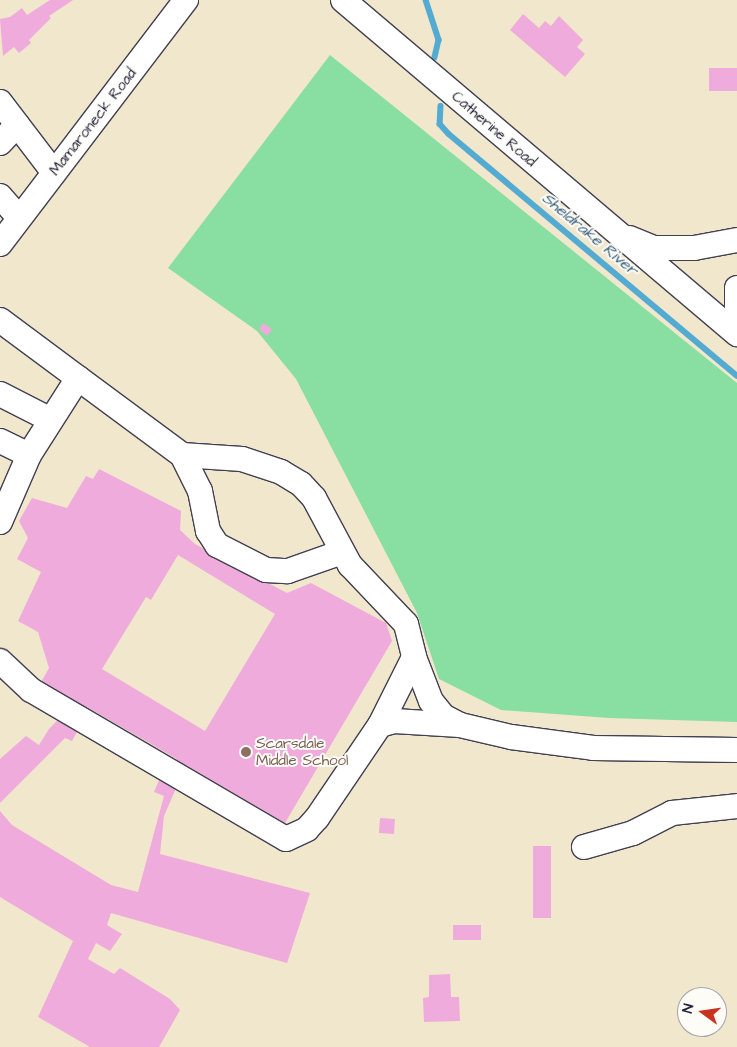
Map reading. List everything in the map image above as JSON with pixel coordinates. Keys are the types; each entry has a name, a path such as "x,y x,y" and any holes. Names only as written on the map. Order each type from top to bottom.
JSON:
{"street":[{"name":"Mamaroneck Road","path":"0,244 186,0"},
{"name":"Catherine Road","path":"343,0 737,334"},
{"path":"0,102 54,173"},
{"path":"0,143 17,125"},
{"path":"0,196 19,218"},
{"path":"616,233 654,248 694,248 737,240"},
{"path":"737,288 737,309"},
{"path":"0,320 182,455 200,491 208,532 217,544 266,570 288,571 342,552"},
{"path":"0,522 29,455 78,378"},
{"path":"0,394 51,420"},
{"path":"0,441 29,455"},
{"path":"182,455 242,459 281,472 301,484 314,498 350,565 406,624 414,657 432,701 443,716 460,725"},
{"path":"0,661 31,690 286,839 307,829 316,818 380,725 414,657"},
{"path":"380,725 394,721 460,725 512,737 593,748 737,750"},
{"path":"584,847 633,832 672,813 737,806"}],"green space":[{"path":"330,55 737,383 737,722 609,718 501,710 439,679 417,613 296,379 257,331 168,268"}],"building":[{"path":"50,0 73,0 49,16 51,18 29,40 31,43 19,53 14,47 3,56 0,19 10,17 22,8 27,15"},
{"path":"523,14 539,28 545,21 551,26 559,16 583,40 577,47 585,54 565,77 510,30"},
{"path":"709,68 737,68 737,91 709,91"},
{"path":"263,323 272,329 267,336 259,329"},
{"name":"Scarsdale Middle School","path":"99,469 181,511 180,530 195,544 287,593 311,583 386,623 392,641 285,823 186,765 164,816 160,854 310,893 287,963 111,913 107,925 122,934 110,951 96,943 88,959 114,974 120,968 170,999 180,1010 159,1047 90,1047 38,1017 73,941 0,897 0,811 12,825 111,885 138,892 164,796 154,792 160,778 165,780 177,759 87,707 77,722 81,725 72,741 65,738 0,803 0,759 26,736 39,745 49,729 73,704 40,684 49,668 38,632 18,621 41,572 17,559 28,538 19,521 32,498 67,508 86,476 93,479","holes":["178,555 275,614 205,731 102,669 146,597 151,600"]},
{"path":"380,818 395,819 394,834 379,833"},
{"path":"533,846 551,846 551,918 533,918"},
{"path":"453,925 481,925 481,940 453,940"},
{"path":"450,974 451,997 459,997 460,1021 424,1022 423,998 429,997 429,975"}],"waterway":[{"name":"Sheldrake River","path":"426,0 439,40 435,58"},
{"name":"Sheldrake River","path":"441,106 440,124 449,134 737,376"}],"place":[{"name":"Scarsdale Middle School","path":"246,752"}]}
